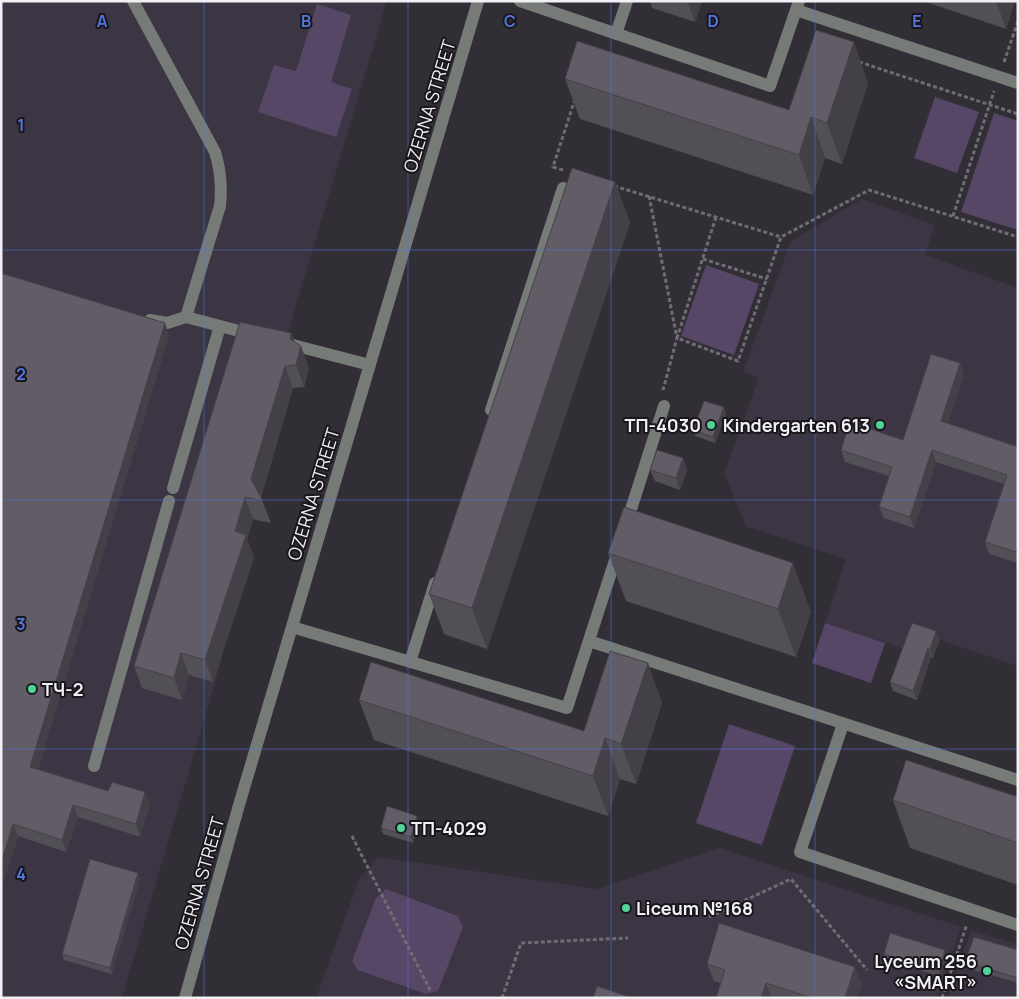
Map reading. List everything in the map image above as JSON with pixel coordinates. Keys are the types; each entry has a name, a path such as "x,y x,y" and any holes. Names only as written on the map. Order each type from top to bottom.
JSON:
{"street":[{"path":"133,1 215,152 220,167 220,206 186,317"},
{"name":"OZERNA STREET","path":"185,998 292,627 478,1"},
{"path":"520,1 770,86 797,6 1018,83"},
{"path":"616,34 627,1"},
{"path":"486,425 563,188"},
{"path":"135,316 167,324 186,317 370,364"},
{"path":"173,488 220,326"},
{"path":"292,627 568,708 664,406"},
{"path":"94,766 169,501"},
{"path":"410,662 440,567"},
{"path":"589,641 1018,780"},
{"path":"843,724 800,852 1018,925"}],"path":[{"path":"952,216 1018,21"},
{"path":"851,59 1018,114"},
{"path":"571,172 553,167 577,93"},
{"path":"606,183 781,237"},
{"path":"677,338 738,361 781,237 869,190 1018,237"},
{"path":"649,196 677,338"},
{"path":"664,406 662,394 677,338 716,217"},
{"path":"702,259 766,279"},
{"path":"352,836 431,992"},
{"path":"709,917 791,879 867,970"},
{"path":"942,998 972,909"},
{"path":"502,998 521,943 628,938"}],"shaded area":[{"path":"1,1 387,1 284,345 309,368 304,387 293,388 259,501 264,522 253,520 243,553 254,557 227,642 216,642 212,654 222,659 122,998 1,998"},
{"path":"317,4 351,15 331,82 352,89 336,137 258,112 274,65 296,71"},
{"path":"935,97 979,112 957,173 914,158"},
{"path":"994,113 1018,121 1018,230 961,212"},
{"name":"Kindergarten 613","path":"862,199 935,225 925,255 1018,288 1018,666 940,640 933,658 825,623 846,559 746,526 724,473 759,378 743,372 791,241"},
{"path":"706,265 759,284 734,355 681,336"},
{"path":"825,623 885,643 871,683 812,663"},
{"path":"729,724 795,746 762,845 696,823"},
{"name":"Liceum №168","path":"719,848 961,927 937,998 316,998 359,879 379,857 597,889"},
{"path":"386,889 458,916 463,927 438,991 426,994 358,970 352,961 376,898"},
{"name":"Lyceum 256 «SMART»","path":"971,930 1018,945 1018,998 948,998"}],"building":[{"path":"816,30 854,42 827,123 811,117 799,155 565,79 577,41 789,110"},
{"path":"572,168 615,182 472,608 429,594"},
{"name":"ТЧ-2","path":"1,273 165,323 30,767 108,791 112,782 145,792 136,824 73,805 62,840 13,824 1,864"},
{"path":"240,322 291,333 290,339 301,346 296,365 285,366 251,479 263,501 245,497 235,531 246,535 205,660 181,653 174,678 134,666"},
{"path":"931,354 960,363 941,421 1018,447 1018,546 1016,552 985,542 1007,475 932,450 910,517 879,507 892,467 841,450 850,422 903,440"},
{"name":"ТП-4030","path":"704,401 724,407 713,437 693,430"},
{"path":"657,450 683,458 676,478 650,470"},
{"path":"624,507 793,563 778,609 608,553"},
{"path":"912,623 936,631 913,691 890,682"},
{"path":"610,651 648,663 621,744 605,738 593,776 359,700 371,662 584,731"},
{"path":"906,760 1018,797 1018,843 893,800"},
{"name":"ТП-4029","path":"387,806 417,816 411,837 381,828"},
{"path":"90,859 138,873 110,968 62,954"},
{"path":"719,923 855,967 845,998 812,998 766,983 761,998 716,998 725,970 707,964"},
{"path":"890,933 945,950 939,971 884,954"},
{"path":"974,937 1018,950 1018,978 965,962"},
{"path":"597,986 633,998 593,998"}],"place":[{"name":"ТП-4030","path":"711,425"},
{"name":"Kindergarten 613","path":"880,425"},
{"name":"ТЧ-2","path":"32,689"},
{"name":"ТП-4029","path":"401,828"},
{"name":"Liceum №168","path":"626,908"},
{"name":"Lyceum 256 «SMART»","path":"987,971"}]}
